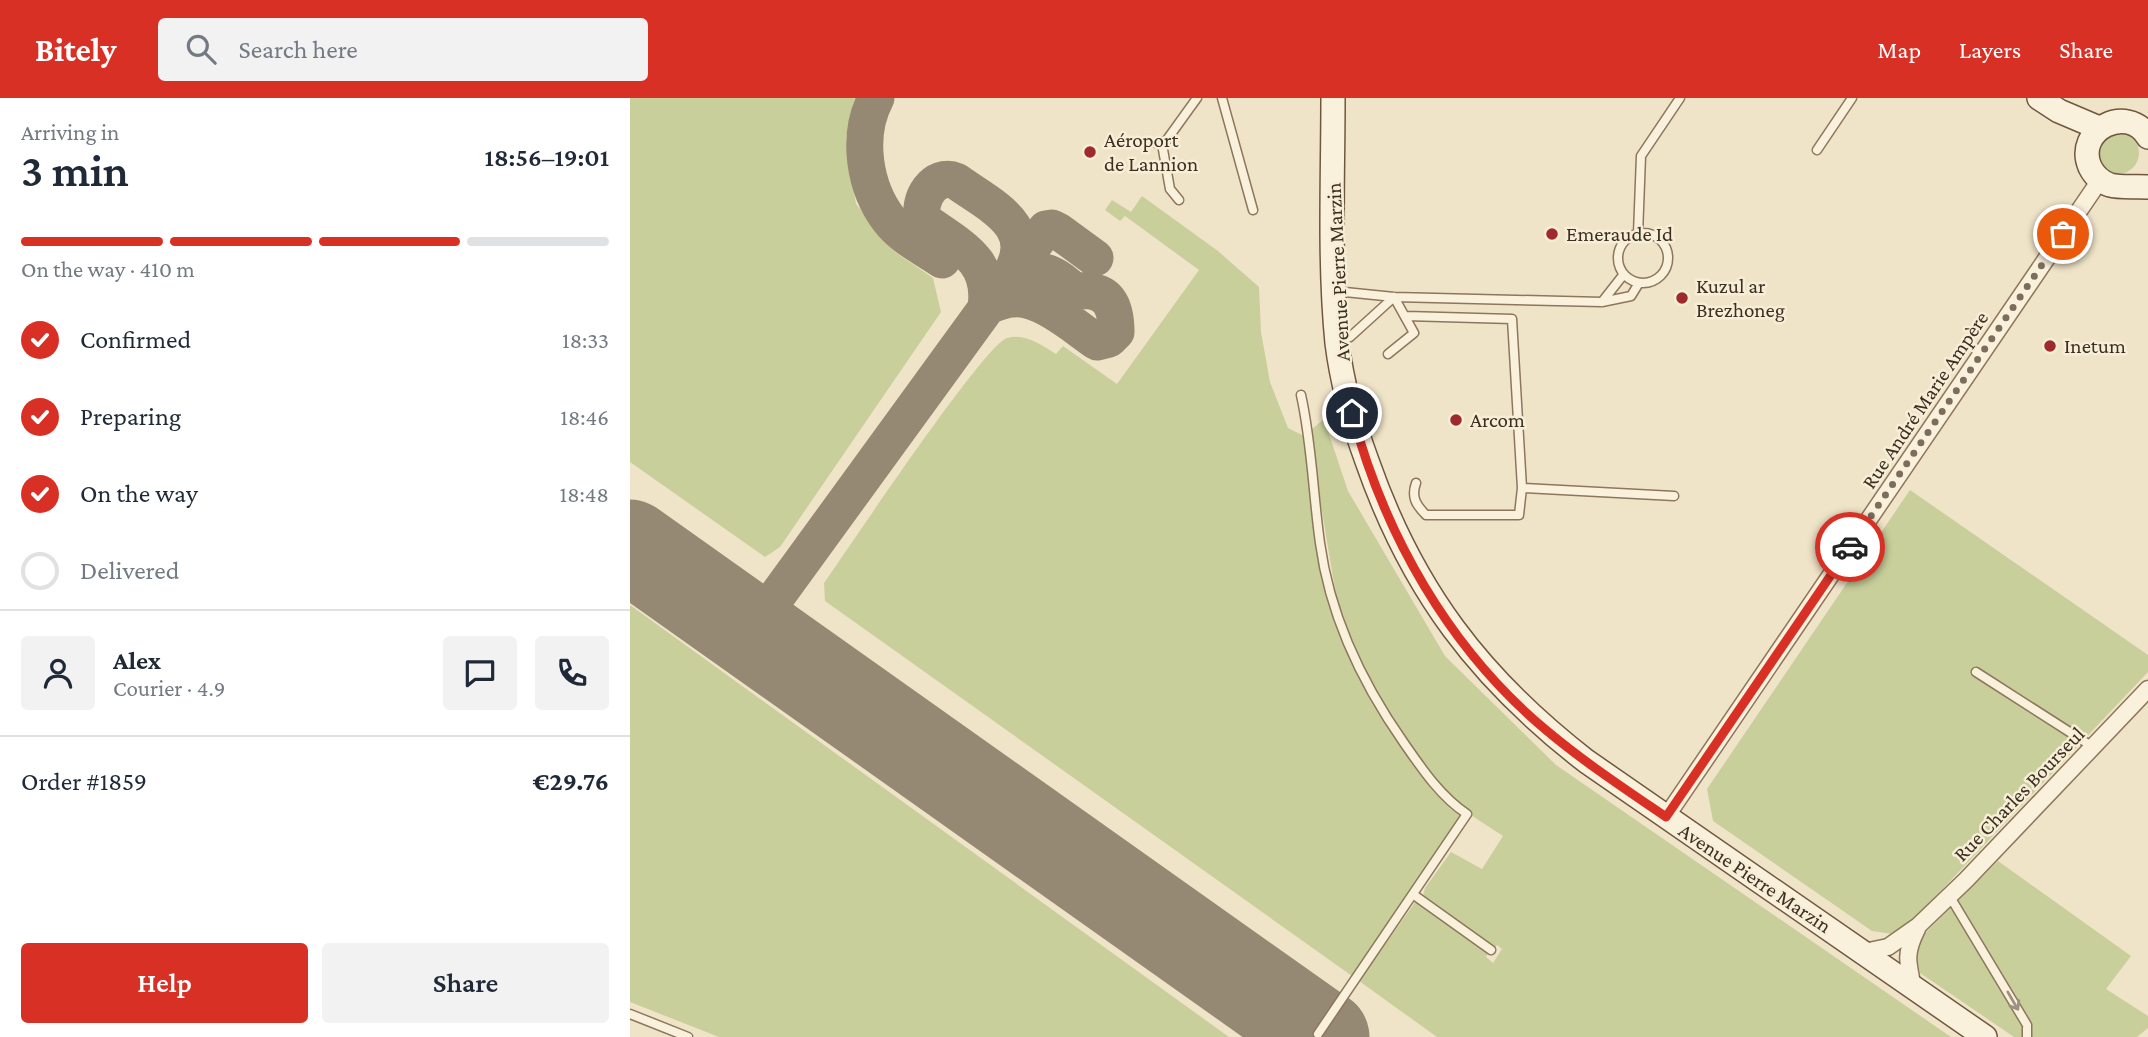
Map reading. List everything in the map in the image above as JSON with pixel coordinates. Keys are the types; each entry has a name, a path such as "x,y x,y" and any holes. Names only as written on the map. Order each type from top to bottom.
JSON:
{"main road":[{"name":"Avenue Pierre Marzin","path":"1333,98 1337,343 1346,393 1385,512 1419,578 1451,627 1480,665 1544,729 1666,817 1985,1037"},
{"path":"2039,98 2059,111 2099,128"},
{"path":"2059,111 2087,149"},
{"path":"2148,137 2135,124 2110,122 2099,128 2091,137 2087,149 2087,160 2092,171 2100,180 2120,187 2139,186 2148,170"}],"street":[{"name":"Rue André Marie Ampère","path":"1666,817 2100,180"},
{"name":"Rue Charles Bourseul","path":"1864,952 1888,947 1918,926 1966,880 2148,689"},
{"name":"Rue Charles Bourseul","path":"1913,987 1907,953 1918,926"}],"lane":[{"path":"1178,200 1170,189 1159,144 1197,98"},
{"path":"1222,98 1253,210"},
{"path":"1638,234 1641,156 1680,98"},
{"path":"1817,150 1852,98"},
{"path":"1647,233 1661,240 1666,247 1668,262 1666,269 1654,280 1639,283 1624,274 1618,258 1624,242 1638,234 1647,233"},
{"path":"1602,302 1624,274"},
{"path":"1335,291 1394,297 1602,302 1631,296 1639,283"},
{"path":"1388,354 1414,333 1394,297"},
{"path":"1337,343 1350,337 1394,297"},
{"path":"1406,316 1512,319 1522,488 1519,515 1426,515 1416,504 1413,492 1416,483"},
{"path":"1301,395 1321,545 1332,600 1351,653 1379,708 1419,765 1452,804 1467,814 1318,1034"},
{"path":"1522,488 1674,496"},
{"path":"1976,672 2093,747"},
{"path":"1414,895 1491,950"},
{"path":"1949,895 2027,1025 2027,1037"},
{"path":"630,1014 688,1037"}],"green space":[{"path":"630,98 855,98 846,137 856,204 895,252 933,278 941,312 780,547 765,557 630,462"},
{"path":"2118,132 2133,138 2139,153 2133,168 2118,174 2103,168 2097,153 2103,138"},
{"path":"1142,196 1218,251 1259,287 1261,332 1270,382 1288,428 1304,436 1328,598 1352,662 1395,739 1463,817 1352,976 825,601 824,583 886,492 972,374 1007,338 1027,338 1056,354 1063,346 1117,384 1199,270 1125,216 1120,221 1105,210 1112,200 1131,212"},
{"path":"1324,419 1348,491 1445,656 1556,765 1951,1037 1437,1037 1359,981 1416,901 1489,952 1486,957 1493,963 1502,949 1497,945 1494,949 1423,896 1425,888 1451,852 1482,869 1503,836 1466,812 1449,797 1403,739 1365,675 1338,608 1321,505 1311,430"},
{"path":"1910,490 2148,655 2148,672 1899,935 1872,931 1713,821 1707,789"},
{"path":"630,605 1229,1037 719,1037 630,1002"},
{"path":"1998,861 2131,956 2106,989 2148,1016 2148,1028 2137,1037 2014,1037 1920,973 1915,951 1917,941"}],"taxiway":[{"path":"876,98 866,129 865,145 869,178 874,193 895,227 942,260"},
{"path":"716,607 733,613 747,614 760,610 774,600 1009,277 1017,259 1019,244 1008,220 997,209 956,181 941,180 934,184 925,196 923,220 960,246 978,265 987,291 986,307"},
{"path":"1014,270 1046,229 1052,228 1095,258"},
{"path":"986,307 1006,300 1023,299 1046,307 1097,342 1109,339 1116,332 1112,306 1104,296 1074,290 1055,276 1042,271 1022,272 1009,277"},
{"path":"774,600 772,630 786,656"}],"runway":[{"path":"630,546 1323,1037"}],"way so far":[{"path":"1850,547 2063,234"}],"place":[{"name":"Aéroport de Lannion","path":"1090,152"},
{"name":"Emeraude Id","path":"1552,234"},
{"name":"Kuzul ar Brezhoneg","path":"1682,298"},
{"name":"Inetum","path":"2050,346"},
{"name":"Arcom","path":"1456,420"}],"route":[{"path":"1352,413 1385,512 1419,578 1458,637 1506,693 1544,729 1666,817 1850,547"}]}
